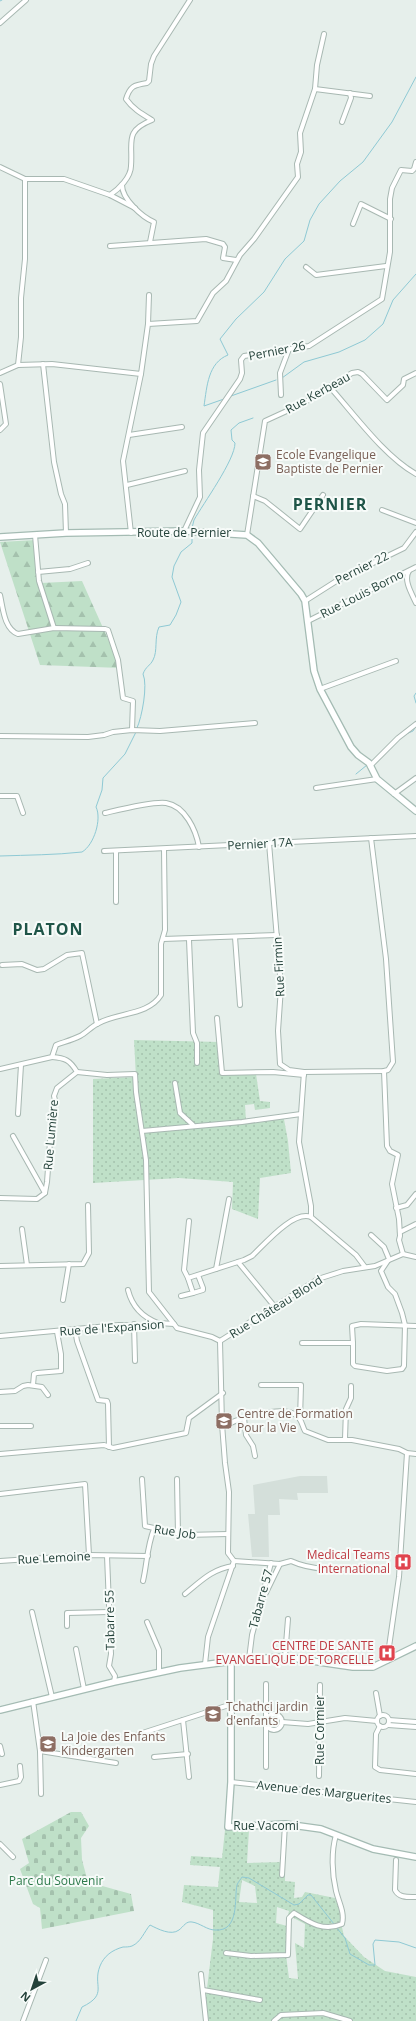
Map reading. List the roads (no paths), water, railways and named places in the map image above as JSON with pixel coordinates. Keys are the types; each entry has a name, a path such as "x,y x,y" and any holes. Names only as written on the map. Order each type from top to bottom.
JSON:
{"street":[{"path":"0,23 26,0"},
{"path":"110,195 122,185 131,167 131,136 138,127 152,120 132,107 126,99 129,90 136,84 147,83 149,81 151,64 154,56 190,0"},
{"path":"148,324 196,321 213,293 230,275 236,260 254,239 298,177 297,164 301,152 300,134 315,88 317,65 324,34"},
{"path":"315,88 370,96"},
{"path":"342,122 351,98 350,93"},
{"name":"Pernier 26","path":"184,531 200,497 199,470 203,433 242,373 241,360 244,356 309,346 382,299 386,266 390,252 390,199 401,170 412,171 416,162"},
{"path":"0,167 25,179 45,177 64,179 110,195 136,208"},
{"path":"18,365 22,337 20,298 26,259 25,179"},
{"path":"122,185 124,194 136,208 145,218 154,222 150,242"},
{"path":"353,224 361,204 390,219"},
{"path":"110,246 206,239 223,244 225,247 223,258 236,260"},
{"path":"306,267 316,275 386,266"},
{"path":"132,533 123,461 141,374 148,324 150,296"},
{"path":"281,395 280,373 289,349"},
{"path":"43,364 54,462 61,494 65,504 66,533"},
{"path":"0,373 18,365 43,364 141,374"},
{"name":"Rue Kerbeau","path":"247,535 265,421 302,404 352,373 358,372 387,400 403,385 404,379 416,373"},
{"path":"0,384 6,424 0,430"},
{"path":"329,386 376,440 409,470 416,474"},
{"path":"129,435 182,427"},
{"path":"127,486 184,471"},
{"path":"253,496 265,501 300,528 323,494"},
{"path":"382,510 416,523"},
{"name":"Route de Pernier","path":"0,537 66,533 184,531 247,535 258,543 302,594 305,601 314,671 320,689 351,747 370,766 377,779 416,811"},
{"name":"Pernier 22","path":"305,601 338,580 404,548 416,532"},
{"path":"34,535 38,572 54,628"},
{"path":"38,572 70,569 88,563"},
{"name":"Rue Louis Borno","path":"308,621 416,567"},
{"path":"409,570 406,575 407,581 416,603"},
{"path":"0,595 8,627 12,632 18,634 54,628 105,628 108,630 118,660 123,697 131,699 134,703 132,730"},
{"path":"320,689 396,661"},
{"path":"0,736 88,737 132,730 160,732 255,723"},
{"path":"370,766 398,738 416,724"},
{"path":"394,794 416,778"},
{"path":"316,788 377,779"},
{"path":"0,796 17,796 23,813"},
{"path":"105,813 165,803 174,806 188,819 199,847"},
{"name":"Pernier 17A","path":"104,851 416,836"},
{"path":"217,1018 222,1073 304,1073 388,1070 393,1062 386,959 371,838"},
{"name":"Rue Firmin","path":"269,843 281,987 278,1032 280,1064 289,1070 304,1073"},
{"path":"52,1057 56,1045 81,1036 97,1024 120,1015 130,1014 158,1000 161,995 161,944 164,930 164,849"},
{"path":"116,851 116,902"},
{"path":"163,939 189,940 277,935"},
{"path":"236,937 240,1005"},
{"path":"189,940 193,1033 196,1043 197,1064"},
{"path":"2,965 22,964 37,970 44,969 67,955 82,953 97,1024"},
{"path":"0,1069 52,1057 65,1058 72,1064 77,1072 107,1075 135,1074 146,1160 149,1292 174,1324"},
{"path":"18,1114 21,1065"},
{"path":"384,1070 387,1146 390,1151 398,1156 392,1184 400,1232 399,1240 403,1254 416,1257"},
{"name":"Rue Lumière","path":"45,1193 52,1115 55,1100 54,1096 57,1088 77,1072"},
{"path":"304,1073 299,1142 311,1206 311,1218"},
{"path":"175,1083 180,1113 193,1125"},
{"path":"142,1131 193,1125 242,1122 301,1114"},
{"path":"0,1198 37,1199 45,1193 13,1136"},
{"path":"396,1208 406,1205 416,1194"},
{"path":"216,1269 229,1199"},
{"path":"0,1266 83,1264 86,1261 89,1252 88,1205"},
{"path":"188,1278 252,1256 290,1222 297,1218 309,1216 356,1255 365,1267"},
{"path":"189,1221 184,1270 193,1293"},
{"path":"400,1232 416,1224"},
{"path":"22,1229 27,1265"},
{"path":"371,1235 384,1247 389,1259 382,1271 388,1287 394,1294 405,1325 404,1366 402,1369 387,1371 355,1366 353,1364 352,1326 361,1324 405,1325 416,1326"},
{"name":"Rue Château Blond","path":"234,1561 228,1553 229,1492 222,1428 220,1341 318,1279 365,1267 375,1266 403,1254"},
{"path":"238,1262 275,1307"},
{"path":"63,1300 69,1264"},
{"path":"181,1296 203,1290 198,1275"},
{"path":"128,1290 130,1300 135,1308 151,1321 158,1324"},
{"path":"134,1324 135,1361"},
{"name":"Rue de l'Expansion","path":"0,1336 18,1333 57,1332 134,1324 150,1326 158,1324 174,1324 177,1328 212,1337 220,1341"},
{"path":"75,1329 77,1341 98,1400 107,1401 108,1404 110,1447"},
{"path":"33,1385 34,1374 61,1371 61,1354 57,1332"},
{"path":"302,1343 353,1343"},
{"path":"0,1392 15,1391 23,1386 33,1385 42,1387 46,1395 48,1395"},
{"path":"261,1385 301,1385 300,1419 305,1431 328,1440 345,1439 399,1449 407,1453 416,1454"},
{"path":"345,1439 346,1409 351,1398 351,1386"},
{"path":"0,1454 104,1445 113,1448 186,1433 189,1418 222,1393"},
{"path":"222,1428 229,1423 259,1413 290,1413 300,1419"},
{"path":"244,1418 246,1435 253,1446 255,1456"},
{"path":"0,1426 30,1426"},
{"path":"387,1662 399,1577 407,1453"},
{"name":"Rue Job","path":"142,1479 145,1526 178,1534 205,1536 228,1534"},
{"path":"177,1479 178,1534"},
{"path":"0,1494 85,1484 89,1555"},
{"path":"143,1581 154,1529"},
{"name":"Rue Lemoine","path":"0,1561 89,1555 148,1556"},
{"name":"Tabarre 55","path":"107,1556 111,1654 109,1666 115,1676 114,1682"},
{"path":"205,1664 208,1637 234,1561 280,1564 292,1561 303,1566 327,1569 365,1567"},
{"name":"Tabarre 57","path":"249,1659 252,1634 271,1563"},
{"path":"260,1605 280,1564"},
{"path":"185,1594 208,1575 219,1569 233,1566"},
{"path":"32,1612 52,1697"},
{"path":"67,1626 67,1613 109,1612"},
{"path":"285,1657 288,1619"},
{"path":"147,1622 159,1650 159,1673"},
{"path":"0,1710 114,1682 205,1664 285,1657 362,1668 373,1667 387,1662 416,1646"},
{"path":"76,1649 84,1689"},
{"path":"231,1662 233,1704 231,1782"},
{"path":"266,1684 266,1767"},
{"name":"Rue Cormier","path":"319,1776 320,1685"},
{"path":"376,1693 380,1716 377,1721"},
{"path":"33,1701 40,1751 41,1794"},
{"path":"127,1738 233,1704"},
{"path":"266,1710 280,1716 282,1722 279,1729 273,1730 266,1734"},
{"path":"266,1720 273,1714"},
{"path":"380,1716 385,1715 389,1722 416,1727"},
{"path":"282,1722 320,1723 345,1718 377,1721"},
{"path":"183,1720 188,1754 189,1777"},
{"path":"377,1721 380,1726"},
{"path":"389,1722 416,1722"},
{"path":"380,1726 385,1727 389,1722"},
{"path":"266,1725 273,1730"},
{"path":"380,1726 376,1734 375,1767 380,1770 416,1774"},
{"path":"0,1746 2,1754"},
{"path":"40,1751 116,1763"},
{"path":"154,1757 188,1754"},
{"path":"0,1785 19,1781 21,1777 20,1766"},
{"name":"Avenue des Marguerites","path":"231,1782 416,1802"},
{"name":"Rue Vacomi","path":"231,1782 228,1827 285,1824 321,1829 373,1849 416,1857"},
{"path":"282,1875 285,1824"},
{"path":"226,1953 251,1956 288,1955 289,1918 294,1913 319,1926 329,1928 342,1924 344,1917 334,1877 333,1854 336,1835"},
{"path":"0,1844 14,1857"},
{"path":"396,1860 395,1890 404,1897 416,1898"},
{"path":"23,2021 46,1960"},
{"path":"201,1974 206,2021"},
{"path":"203,1990 260,2000"},
{"path":"274,2021 281,2016 323,2013 350,2021"}],"waterway":[{"path":"224,399 204,406 212,369 221,359 228,355 220,339 236,319 264,292 285,259 304,241 310,220 319,204 340,181 363,162 392,122 416,77"},
{"path":"282,378 304,362 339,352 365,340 383,324 393,300 416,274"},
{"path":"231,396 276,380"},
{"path":"192,528 194,520 218,482 234,451 235,443 232,440 231,430 239,423 253,418"},
{"path":"137,728 144,701 145,686 143,674 145,669 152,662 156,649 159,627 170,625 181,602 172,577 174,566 181,552 192,543 192,534"},
{"path":"416,693 414,696 416,703"},
{"path":"406,734 413,731 416,726"},
{"path":"0,856 72,853 82,852 86,849 96,831 98,818 96,807 102,790 103,778 125,754 136,732"},
{"path":"371,762 391,742"},
{"path":"356,774 367,765"},
{"path":"76,2021 82,2007 95,1998 97,1994 98,1973 100,1966 109,1954 119,1948 135,1944 150,1925 168,1932 176,1932 190,1922 212,1930 223,1929 229,1926 234,1913 237,1885 242,1877 249,1878 294,1905 299,1904 308,1895 311,1895 334,1924"},
{"path":"336,1927 345,1938 350,1954 369,1965 375,1965 373,1944 375,1940 399,1942 416,1948"}],"place":[{"name":"Ecole Evangelique Baptiste de Pernier","path":"263,462"},
{"name":"Centre de Formation Pour la Vie","path":"224,1421"},
{"name":"Medical Teams International","path":"403,1562"},
{"name":"CENTRE DE SANTE EVANGELIQUE DE TORCELLE","path":"387,1653"},
{"name":"Tchathci jardin d'enfants","path":"213,1714"},
{"name":"La Joie des Enfants Kindergarten","path":"48,1744"}],"district":[{"name":"PERNIER","path":"330,504"},
{"name":"PLATON","path":"48,929"}],"park label":[{"name":"Parc du Souvenir","path":"56,1881"}]}
